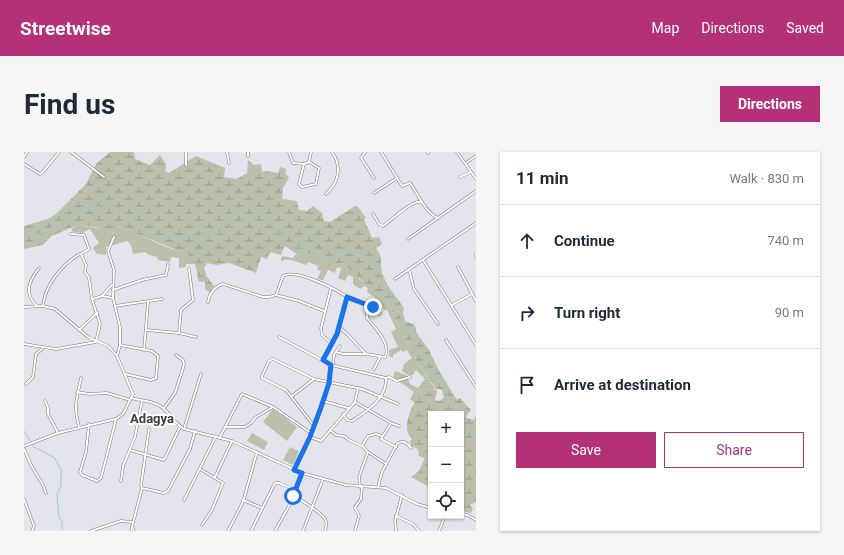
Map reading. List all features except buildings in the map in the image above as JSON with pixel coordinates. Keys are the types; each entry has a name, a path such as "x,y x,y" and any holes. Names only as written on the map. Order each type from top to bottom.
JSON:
{"street":[{"path":"24,157 27,152"},
{"path":"24,164 40,174 59,152"},
{"path":"71,152 104,177"},
{"path":"186,152 186,165"},
{"path":"227,152 229,163"},
{"path":"289,152 293,163 304,164 309,162"},
{"path":"309,162 311,152"},
{"path":"326,194 332,189 338,177 337,162 332,152"},
{"path":"366,152 361,158 374,178"},
{"path":"381,152 403,186 410,183 422,202 434,216 438,218"},
{"path":"457,152 476,180"},
{"path":"465,164 476,156"},
{"path":"304,164 299,184 302,187 316,184 319,168 309,162"},
{"path":"460,177 471,172"},
{"path":"374,193 397,178"},
{"path":"408,239 476,191"},
{"path":"373,214 378,224 383,226 408,207 418,202 422,202"},
{"path":"395,278 476,223"},
{"path":"43,306 44,296 55,277 70,261 89,249 85,236 71,234"},
{"path":"114,237 108,250 114,270 113,298 120,327 120,345 117,356"},
{"path":"81,254 86,265 85,272 89,278 92,299 100,327 96,342"},
{"path":"423,260 476,344"},
{"path":"113,290 142,280 166,275 168,266"},
{"path":"458,267 476,301"},
{"path":"38,307 29,300 27,295 31,278 39,268"},
{"path":"179,333 181,310 193,300 189,269"},
{"path":"409,269 416,294 438,324"},
{"path":"276,295 283,276 289,274 307,278 331,288 347,297 373,307 380,314"},
{"path":"102,296 113,284"},
{"path":"208,302 210,294 216,287 223,284 263,297 276,295 299,301 324,311"},
{"path":"331,288 321,324 322,335 332,344"},
{"path":"452,306 472,294"},
{"path":"92,299 102,296 113,298"},
{"path":"323,360 339,327 347,297"},
{"path":"115,306 148,302 162,298"},
{"path":"144,350 148,302"},
{"path":"24,307 43,306 55,309 78,330 96,342 108,346 117,356 133,394 123,414 116,419 89,424 58,433 32,442 24,448 30,465 43,485 46,493"},
{"path":"336,352 343,354 366,354 380,357 386,356 386,349 375,325 367,318 367,313 373,307"},
{"path":"78,330 97,313"},
{"path":"339,327 366,354"},
{"path":"146,330 179,333 196,337"},
{"path":"279,337 332,365 386,378 389,377 397,381 410,377"},
{"path":"446,340 476,387"},
{"path":"24,344 43,348 63,349 96,342"},
{"path":"120,345 154,352 158,356 156,378 150,380 125,374"},
{"path":"294,470 310,437 329,383 336,352 340,346"},
{"path":"26,384 34,376 36,354 43,348"},
{"path":"164,408 175,393 184,365 183,360 176,355"},
{"path":"374,369 380,357"},
{"path":"314,426 300,410 292,396 275,383 262,378 270,359 314,379 358,388 398,404"},
{"path":"184,429 201,374"},
{"path":"79,427 76,406 77,392 81,378"},
{"path":"343,414 347,420 352,421 378,402 386,378"},
{"path":"292,396 314,379"},
{"path":"310,437 321,441 348,408 355,402 358,388"},
{"path":"77,392 89,394 107,393 156,404 164,408 184,429 220,437 257,452 294,470 323,480 361,487 386,488 417,504 428,507"},
{"path":"220,437 242,394 273,407 311,433"},
{"path":"45,401 48,408 48,414 58,433"},
{"path":"121,481 123,466 135,437 142,401"},
{"path":"323,401 348,408"},
{"path":"355,402 367,410 399,426"},
{"path":"226,427 245,428 256,417 273,407"},
{"path":"89,424 86,452 80,472 82,476 97,481 101,478 116,419"},
{"path":"391,423 381,440 396,447"},
{"path":"130,450 164,460 180,426"},
{"path":"131,531 132,522 142,488 149,429"},
{"path":"330,430 336,435 344,436 362,446 386,464"},
{"path":"142,488 161,493 168,492 190,448 195,432"},
{"path":"362,446 368,436 376,434 382,436"},
{"path":"184,500 216,436"},
{"path":"215,477 232,442"},
{"path":"378,487 386,464 396,447 401,442 408,444 411,448"},
{"path":"228,531 243,500 257,452"},
{"path":"355,531 359,516 355,507 361,499 359,477 368,452"},
{"path":"200,469 222,481 223,485 212,510 202,525"},
{"path":"275,531 293,496 302,473"},
{"path":"303,531 313,510 323,480"},
{"path":"251,531 276,482 295,490"},
{"path":"396,531 394,524 402,495"},
{"path":"293,496 304,501 326,520 326,531"},
{"path":"24,499 34,526 32,531"},
{"path":"243,500 262,508"},
{"path":"464,514 476,520"},
{"path":"396,516 413,524 419,531"},
{"path":"438,531 444,519"},
{"path":"91,531 121,521 132,522"},
{"path":"132,525 134,531"}],"green space":[{"path":"110,152 134,152 135,159 150,165 160,155 166,164 165,171 169,173 196,156 225,168 224,177 237,179 245,174 267,171 278,173 280,167 286,169 285,173 289,178 283,188 282,199 297,201 299,210 307,211 313,206 322,213 324,221 330,222 355,206 358,207 366,218 364,219 372,238 379,237 382,244 376,248 381,258 381,268 387,284 404,308 403,313 405,321 413,324 416,328 416,332 429,350 439,371 457,400 460,398 471,410 466,416 467,418 474,420 476,416 476,502 470,505 473,509 471,513 464,512 464,411 428,411 428,486 411,477 419,471 425,458 419,456 418,449 411,446 410,442 412,438 407,429 407,423 411,409 423,391 437,390 435,400 439,401 444,398 442,390 436,388 417,363 386,299 376,294 343,263 341,268 328,266 323,260 315,256 306,254 298,255 285,246 281,255 270,252 267,259 261,257 256,273 229,263 216,265 207,263 204,268 207,277 215,287 210,293 205,289 205,282 198,281 195,265 188,259 189,252 181,252 118,226 111,229 77,225 50,237 43,245 24,249 24,226 48,219 56,214 86,184 96,164"},
{"path":"248,160 254,165 261,164 262,172 247,174"},
{"path":"77,225 99,228 120,227 171,249 189,252 195,264 186,264 186,267 179,268 179,258 171,257 170,262 158,260 157,257 149,255 145,252 133,254 131,245 127,241 106,247 106,255 97,254 93,248 99,243 90,229 82,233 73,232 71,229"},
{"path":"302,253 313,255 321,259 328,266 337,267 335,273 328,270 323,280 317,279 321,271 317,270 318,266 308,262 307,265 291,260 281,261 283,256 293,258 296,254 298,255"},
{"path":"343,263 353,271 359,279 386,299 417,363 435,388 439,389 426,390 422,392 415,403 410,399 414,392 393,377 395,371 406,375 410,384 418,388 425,379 416,370 413,375 408,375 402,371 404,364 412,358 407,350 403,352 401,350 393,355 393,358 389,356 389,350 398,347 391,332 396,329 387,310 384,310 381,302 367,292 368,289 365,286 360,289 353,284 353,277 348,275 345,281 338,278"},
{"path":"273,409 297,427 287,441 263,422"},
{"path":"252,433 268,442 264,450 247,441"},
{"path":"290,447 299,451 293,465 283,460"}],"waterway":[{"path":"24,235 40,234 57,224 65,216 73,214 76,210 85,212 108,202 132,224 152,235 162,238 184,238 195,231 200,230 200,238 203,242 254,213 270,215 276,229 289,245 302,248 303,234 314,251 330,258 349,252 373,258 391,299 428,369 440,380 445,388 451,411"},
{"path":"65,215 74,204 85,205 91,209"},
{"path":"464,429 472,433 476,433"},
{"path":"24,431 34,447 55,458 61,470 61,485 57,495 62,530"}],"district":[{"name":"Adagya","path":"152,418"}],"route":[{"path":"293,496 302,473 294,470 298,458 310,437 329,383 331,365 323,360 337,334 345,309 347,297 373,307"}]}
